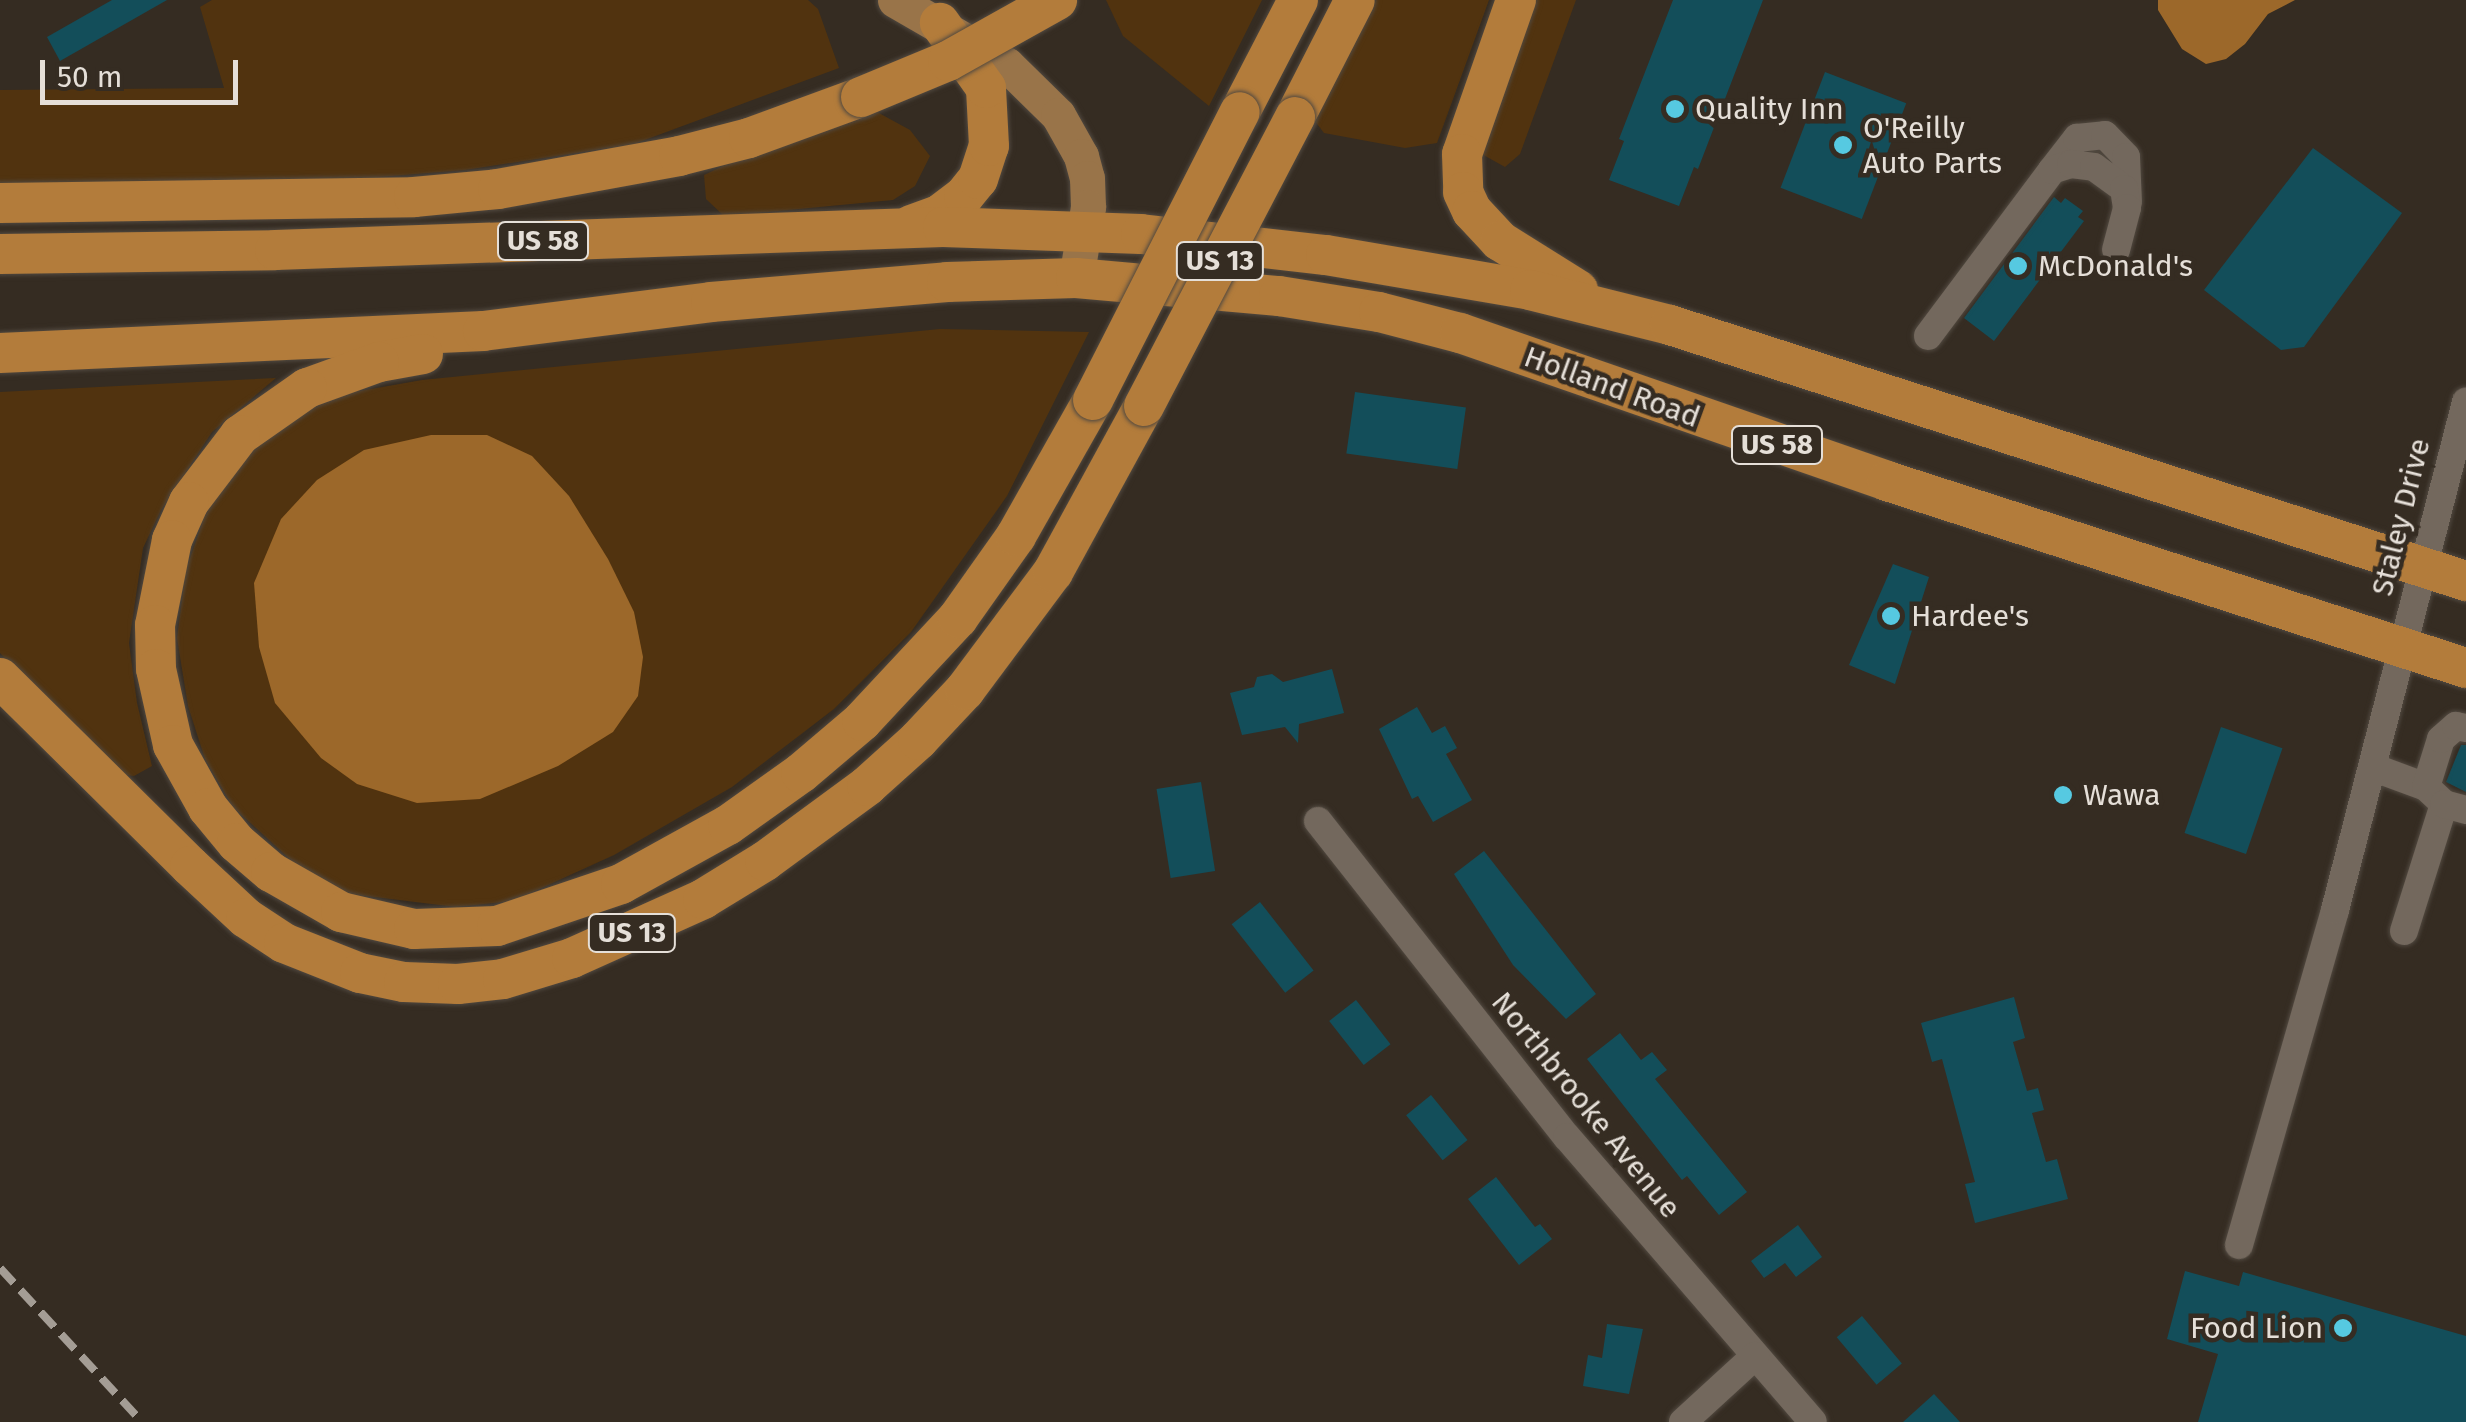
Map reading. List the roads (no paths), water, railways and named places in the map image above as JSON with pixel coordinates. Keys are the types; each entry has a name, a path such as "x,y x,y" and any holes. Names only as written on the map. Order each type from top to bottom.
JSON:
{"highway":[{"path":"0,203 414,197 498,189 678,156 749,138 861,98 948,60 1057,0"},
{"path":"483,331 435,352 378,362 307,388 240,435 190,502 172,540 155,625 161,703 173,745 208,808 237,842 272,872 341,912 414,929 496,926 621,884 728,825 862,721 958,618 1016,536 1093,400 1298,0"},
{"name":"US 13","path":"0,678 246,918 284,942 360,973 404,982 458,984 503,979 572,958 703,899 765,862 852,797 918,740 966,690 1053,572 1355,0"},
{"path":"1516,0 1462,154 1463,192 1472,211 1500,241 1608,308"},
{"path":"903,228 952,207 978,179 989,146 986,88 940,23"},
{"name":"US 58","path":"0,254 294,250 903,228 1085,231 1326,255 1451,274 1608,308 1981,423 2466,580"},
{"name":"US 58","path":"0,353 483,331 826,291 1076,278"},
{"name":"Holland Road","path":"1076,278 1278,296 1419,322 1782,446 2466,668"}],"main road":[{"path":"899,1 1023,77 1058,114 1081,156 1087,178 1085,231 1076,278"}],"street":[{"path":"1928,336 2052,170 2071,164 2094,167 2124,189 2127,208 2116,250"},
{"name":"Staley Drive","path":"2239,1245 2372,767 2466,402"},
{"path":"2404,931 2445,800 2442,739 2456,726 2466,728"},
{"path":"2372,767 2445,800"},
{"name":"Northbrooke Avenue","path":"1318,821 1567,1137 1813,1422"},
{"path":"1683,1422 1755,1356"}],"railway":[{"path":"0,1268 142,1422"}],"place":[{"name":"Quality Inn","path":"1675,109"},
{"name":"O'Reilly Auto Parts","path":"1843,145"},
{"name":"McDonald's","path":"2018,266"},
{"name":"Hardee's","path":"1891,616"},
{"name":"Wawa","path":"2063,795"},
{"name":"Food Lion","path":"2343,1328"}]}
